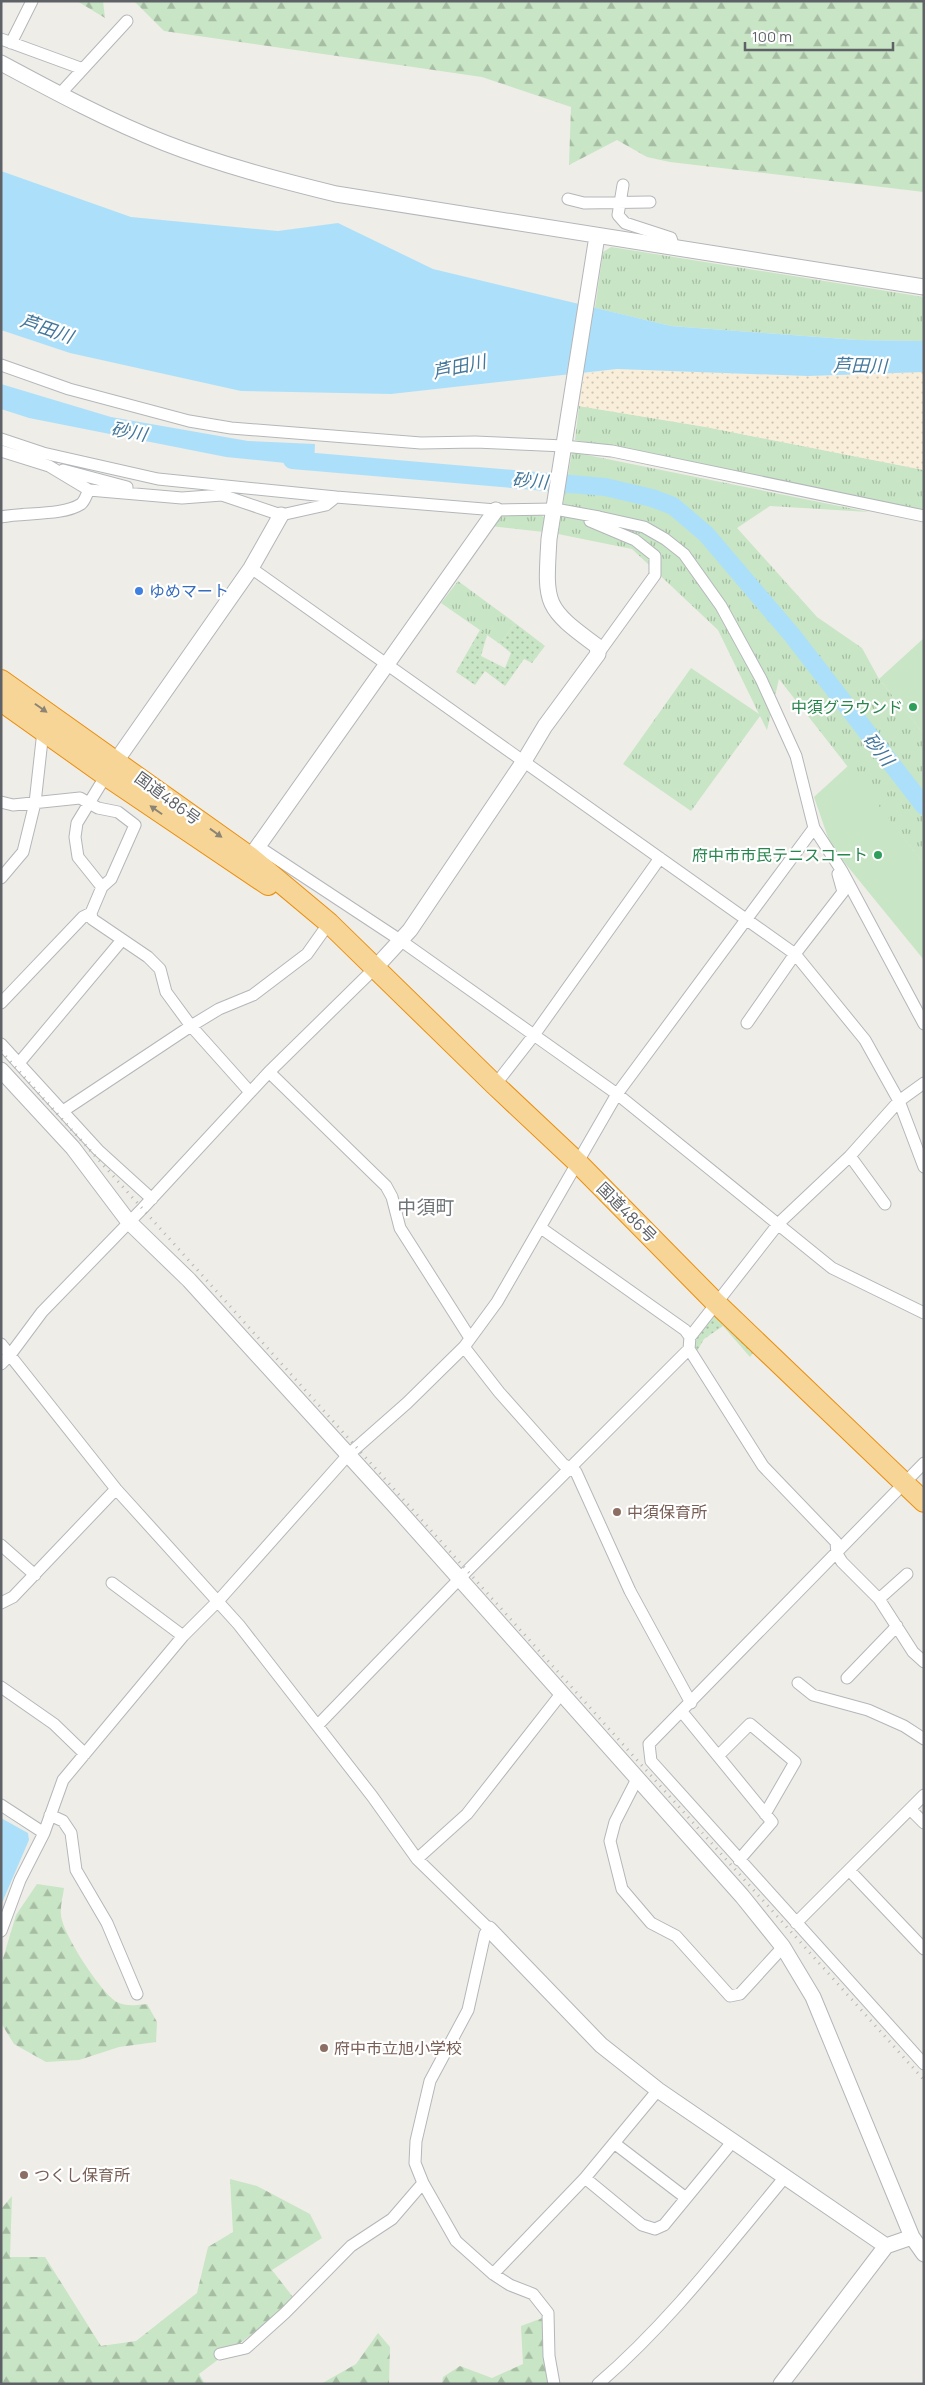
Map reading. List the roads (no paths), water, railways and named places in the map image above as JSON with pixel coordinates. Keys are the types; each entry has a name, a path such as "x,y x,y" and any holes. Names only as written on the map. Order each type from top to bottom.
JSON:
{"highway":[{"name":"国道486号","path":"1,680 111,768 329,923 376,967 494,1085 577,1162 716,1303 924,1502"},
{"name":"国道486号","path":"1,701 44,731 111,768"}],"street":[{"path":"32,1 6,41 83,69"},
{"path":"59,95 127,21"},
{"path":"1,63 59,95 165,143 258,174 336,194 596,240 674,248 924,287"},
{"path":"623,185 618,215 625,223 671,238 674,248"},
{"path":"568,200 584,202 650,202"},
{"path":"596,240 549,539 546,585 553,607 565,622 597,646 598,654"},
{"path":"1,365 70,389 189,421 231,428 421,443 475,442 564,445 612,451 924,516"},
{"path":"1,439 43,453 158,479 221,490 496,510 555,505 644,527 665,539 684,554 721,606 761,679 796,756 814,828 842,871 924,1024"},
{"path":"1,451 114,484 182,498"},
{"path":"49,466 88,490 182,498 221,490 281,515 326,505 336,497"},
{"path":"1,516 71,509 83,502 88,490"},
{"path":"1,1364 42,1312 152,1198 269,1072 376,967 410,930 524,761 545,726 655,575 655,556 635,540 555,505"},
{"path":"246,863 496,510"},
{"path":"102,887 78,857 75,837 77,823 111,768 251,568 281,515"},
{"path":"251,568 795,954 865,1040 899,1100 924,1167"},
{"path":"1,878 23,852 35,804 44,731"},
{"path":"1,802 13,805 35,804 80,798 98,808 118,812 135,825 111,879 102,887 91,913 92,919 148,957 160,969 166,992 191,1026 250,1092"},
{"path":"1,1931 20,1880 44,1833 63,1780 183,1636 219,1600 348,1455 407,1403 467,1342 496,1302 541,1228 617,1094 814,828"},
{"path":"246,863 265,852 400,940 617,1094 779,1223 832,1268 924,1313"},
{"path":"494,1085 534,1035 660,858"},
{"path":"747,1023 795,954 843,892 838,874 842,871"},
{"path":"1,1003 82,917 91,913"},
{"path":"63,1111 191,1026 219,1009 253,995 306,954 329,923"},
{"path":"19,1063 122,940"},
{"path":"1,1044 98,1150 152,1198"},
{"path":"1,1070 73,1148 128,1221 189,1280 460,1579 742,1896 783,1947 813,1997 912,2237 924,2254"},
{"path":"269,1072 386,1186 392,1197 400,1228 467,1342 499,1392 563,1464 576,1472 630,1591 691,1704"},
{"path":"318,1725 571,1468 689,1343 716,1303 779,1223 850,1156 899,1100 924,1083"},
{"path":"850,1156 885,1204"},
{"path":"541,1228 685,1330 689,1343 763,1466 836,1542 837,1554 842,1562 879,1599 913,1652 924,1662"},
{"path":"1,1344 116,1489 219,1600 318,1725 417,1859 489,1929 601,2045 658,2090 886,2246"},
{"path":"924,1463 691,1704 649,1744 651,1761 924,2064"},
{"path":"1,1604 12,1597 34,1575 116,1489"},
{"path":"1,1545 34,1575"},
{"path":"879,1599 907,1574"},
{"path":"112,1583 183,1636"},
{"path":"847,1678 896,1626"},
{"path":"798,1683 813,1695 868,1710 904,1726 924,1739"},
{"path":"1,1687 54,1724 85,1754"},
{"path":"417,1859 472,1809 561,1694"},
{"path":"682,1712 772,1822 740,1860"},
{"path":"718,1756 750,1724 795,1762 765,1814"},
{"path":"637,1779 615,1822 610,1841 622,1890 651,1923 676,1936 730,1996 740,1994 783,1947"},
{"path":"796,1923 924,1795"},
{"path":"1,1805 44,1833"},
{"path":"910,1809 924,1823"},
{"path":"50,1815 62,1821 71,1833 76,1870 107,1923 137,1994"},
{"path":"849,1870 924,1949"},
{"path":"489,1929 485,1934 468,2010 430,2081 416,2142 415,2163 423,2183 456,2241 492,2274 510,2285 534,2294 548,2313 549,2356 554,2384"},
{"path":"492,2274 585,2178 658,2090"},
{"path":"585,2178 642,2225 655,2229 664,2225 733,2141"},
{"path":"614,2143 686,2198"},
{"path":"598,2384 633,2354 666,2320 785,2177"},
{"path":"220,2354 246,2348 351,2246 392,2219 423,2183"},
{"path":"784,2382 886,2246 912,2237"}],"water":[{"name":"芦田川","path":"1,171 131,217 278,231 338,223 433,269 671,326 858,340 924,341 924,372 808,376 617,369 391,394 241,391 70,353 1,330"},
{"path":"1,384 111,417 248,441 315,444 314,466 226,457 29,418 1,409"},
{"path":"1,1818 28,1833 29,1840 1,1905"}],"waterway":[{"name":"砂川","path":"292,460 605,487 652,498 673,506 706,534 792,635 924,806"}],"railway":[{"path":"1,1051 924,2080"}],"place":[{"name":"ゆめマート","path":"139,591"},
{"name":"中須グラウンド","path":"913,707"},
{"name":"府中市市民テニスコート","path":"878,855"},
{"name":"中須保育所","path":"617,1512"},
{"name":"府中市立旭小学校","path":"324,2048"},
{"name":"つくし保育所","path":"24,2175"}],"district":[{"name":"中須町","path":"426,1207"}]}
